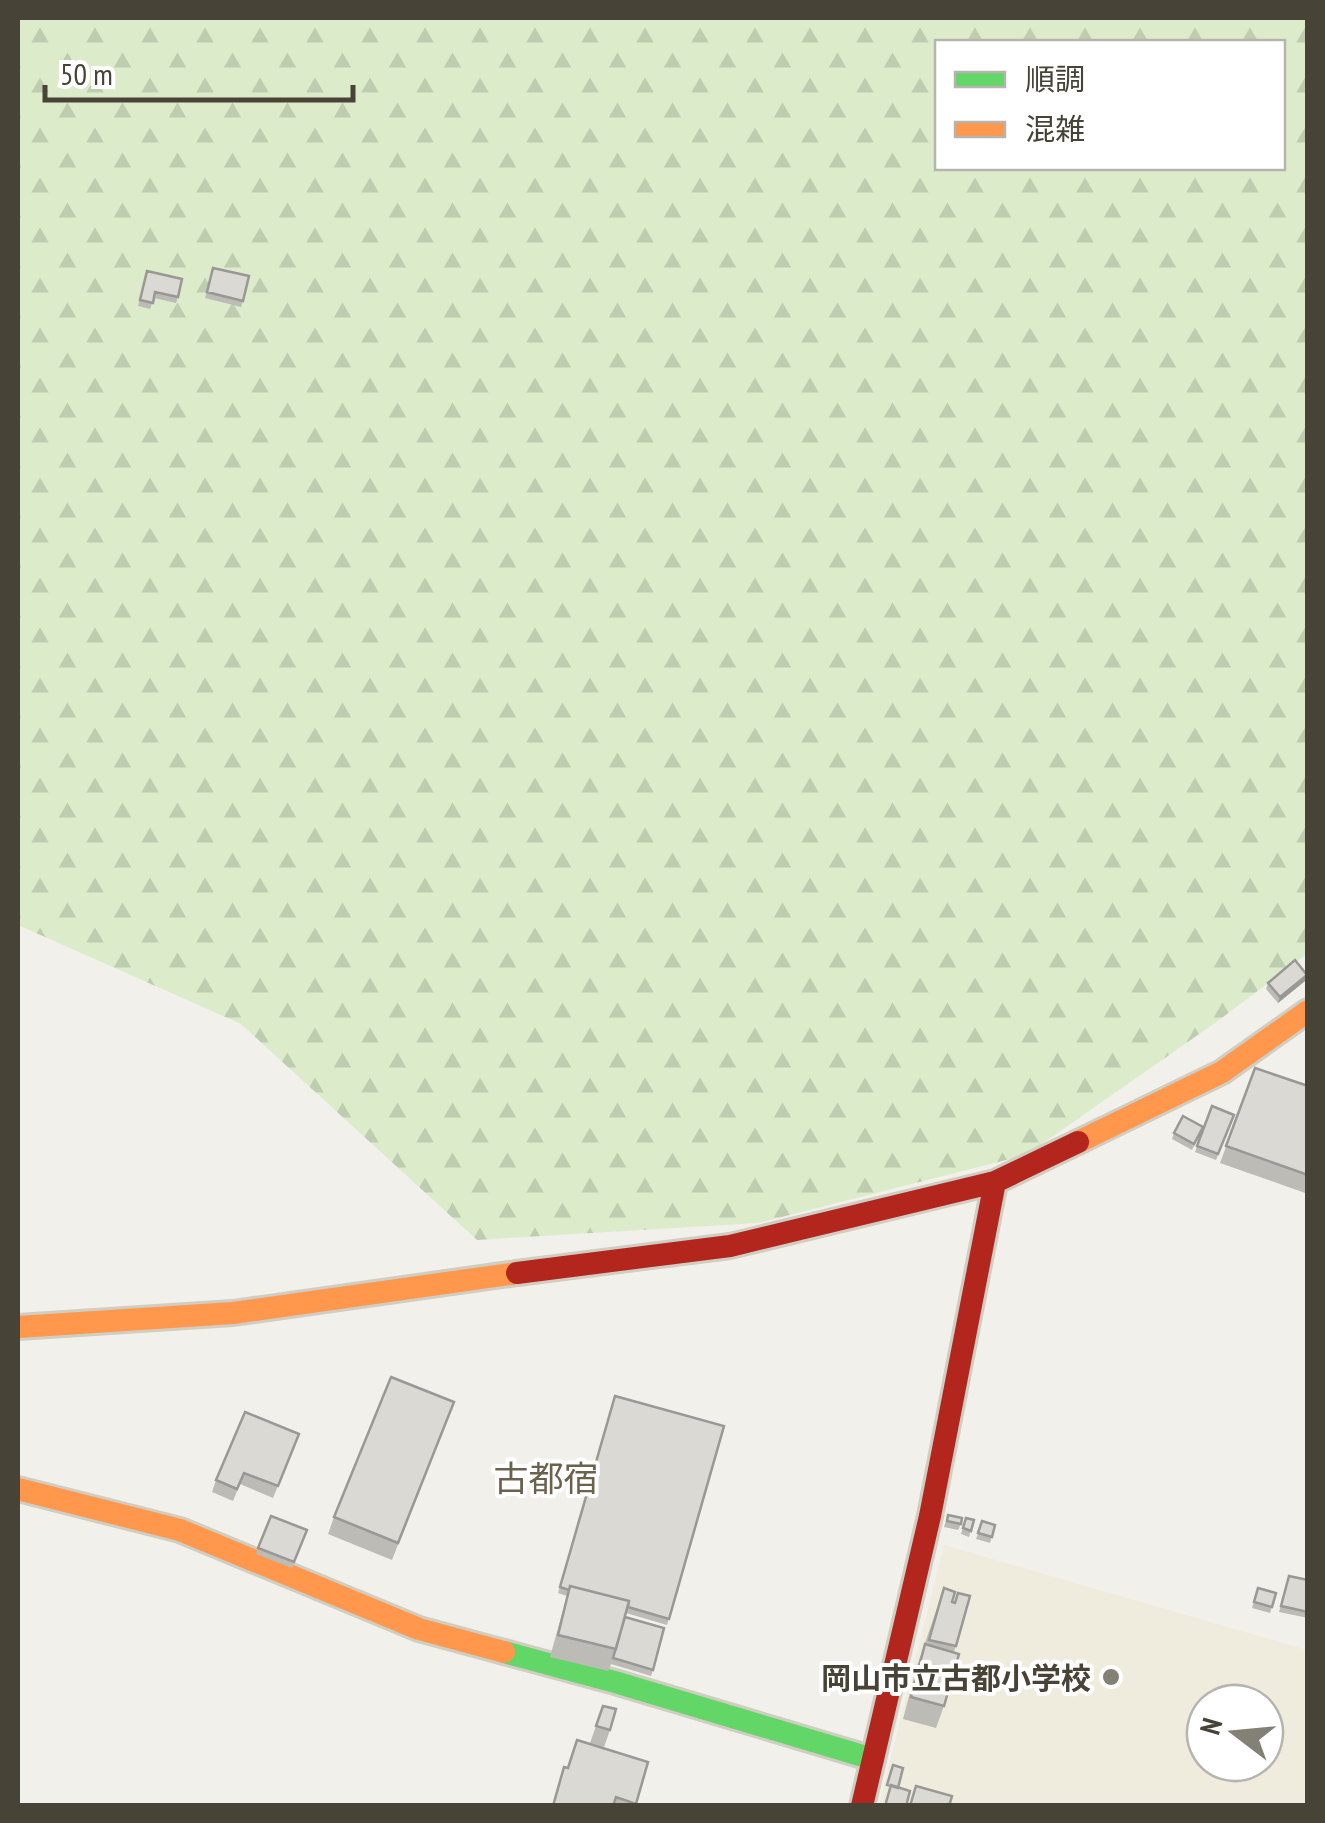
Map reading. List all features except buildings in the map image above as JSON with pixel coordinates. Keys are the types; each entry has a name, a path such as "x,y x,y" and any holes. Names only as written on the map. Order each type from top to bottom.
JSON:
{"street":[{"path":"18,1328 233,1314 466,1279 730,1246 995,1182 1222,1072 1308,1012"},
{"path":"862,1806 930,1516 995,1182"},
{"path":"18,1489 180,1530 419,1629 615,1682 873,1759"}],"shaded area":[{"name":"岡山市立古都小学校","path":"944,1545 1307,1650 1307,1805 879,1806"}],"green space":[{"path":"18,18 1307,18 1307,954 1026,1155 758,1223 477,1240 241,1024 18,925"}],"traffic: fast":[{"path":"504,1652 873,1759"}],"traffic: slow":[{"path":"1078,1142 1222,1072 1308,1011"},
{"path":"18,1327 233,1313 517,1273"},
{"path":"18,1489 180,1530 419,1629 504,1652"}],"traffic: jam":[{"path":"862,1806 930,1516 995,1182 1078,1142"},
{"path":"517,1273 730,1246 995,1182"}],"place":[{"name":"岡山市立古都小学校","path":"1111,1677"}],"district":[{"name":"古都宿","path":"546,1478"}]}
